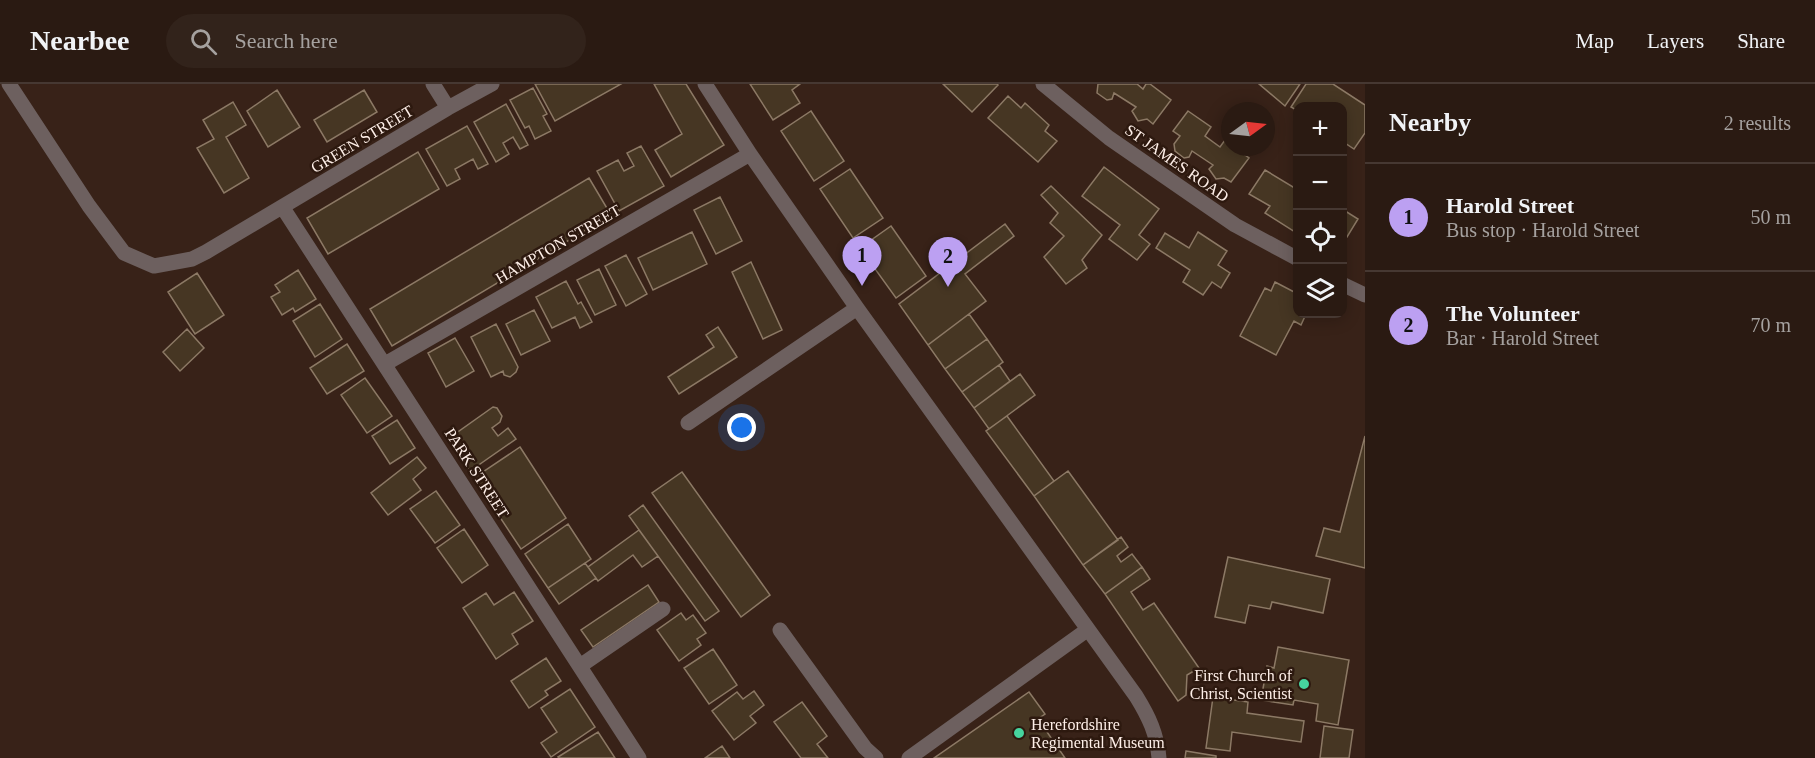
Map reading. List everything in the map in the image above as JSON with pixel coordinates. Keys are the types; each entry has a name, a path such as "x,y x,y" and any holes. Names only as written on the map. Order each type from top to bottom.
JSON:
{"street":[{"name":"GREEN STREET","path":"9,84 89,206 124,254 154,266 192,259 492,84"},
{"path":"433,84 448,108"},
{"path":"705,84 750,154 858,308 1136,696 1150,719 1157,741 1159,758"},
{"name":"ST JAMES ROAD","path":"1043,84 1109,138 1225,218 1293,256"},
{"name":"HAMPTON STREET","path":"385,364 750,154"},
{"name":"PARK STREET","path":"283,208 639,758"},
{"path":"1347,287 1365,296"},
{"path":"688,423 858,308"},
{"path":"580,666 663,609"},
{"path":"780,630 865,748 876,758"},
{"path":"909,758 1087,630"}],"building":[{"path":"535,84 621,84 555,121"},
{"path":"654,84 686,84 724,145 671,177 655,150 682,134"},
{"path":"750,84 800,84 792,90 800,103 773,120"},
{"path":"943,84 997,84 998,85 972,112"},
{"path":"1098,84 1137,84 1143,89 1146,84 1150,84 1171,100 1153,124 1147,119 1138,121 1132,111 1136,107 1114,93 1112,99 1107,100 1097,93"},
{"path":"1259,84 1300,84 1285,106"},
{"path":"1306,84 1333,84 1365,105 1365,133 1354,149 1347,144 1347,102 1294,102"},
{"path":"533,88 547,114 543,116 551,131 535,139 529,126 525,128 510,100"},
{"path":"277,90 300,127 268,147 247,111"},
{"path":"364,90 377,112 327,142 314,120"},
{"path":"1008,96 1021,108 1025,103 1049,125 1045,131 1057,141 1038,162 988,118"},
{"path":"233,102 246,125 226,137 249,178 224,193 197,148 214,139 203,120"},
{"path":"506,104 528,145 520,149 513,137 503,143 509,154 496,162 474,122"},
{"path":"811,111 844,161 814,181 781,131"},
{"path":"1188,111 1211,127 1205,136 1221,146 1221,156 1246,156 1249,158 1231,182 1224,178 1216,179 1209,169 1213,165 1192,151 1189,157 1184,158 1175,151 1174,144 1180,136 1173,131"},
{"path":"467,126 488,164 478,169 473,159 455,169 460,179 447,186 426,149"},
{"path":"641,146 664,186 619,211 597,171 618,160 624,171 634,166 627,153"},
{"path":"418,152 439,189 328,254 307,218"},
{"path":"1104,167 1159,209 1139,235 1150,244 1137,260 1109,239 1120,225 1082,196"},
{"path":"850,169 883,218 853,238 820,189"},
{"path":"1265,170 1293,187 1293,231 1265,213 1270,206 1249,194"},
{"path":"589,178 611,215 392,346 370,309"},
{"path":"1051,186 1102,235 1082,260 1087,268 1066,284 1044,257 1064,236 1050,223 1058,213 1041,195"},
{"path":"720,197 742,241 716,254 694,210"},
{"path":"1347,212 1358,219 1347,237"},
{"path":"1005,224 1014,236 965,274 986,301 928,345 899,304"},
{"path":"891,226 926,276 896,298 860,248"},
{"path":"692,232 707,264 653,290 638,258"},
{"path":"1198,232 1227,251 1218,265 1230,273 1221,288 1212,282 1203,295 1183,282 1190,270 1156,248 1165,233 1189,248"},
{"path":"626,255 647,294 626,306 605,266"},
{"path":"751,262 782,330 763,339 732,272"},
{"path":"599,269 616,305 595,315 577,280"},
{"path":"298,270 316,299 295,312 293,308 282,315 271,297 280,292 275,285"},
{"path":"197,273 224,315 195,334 168,292"},
{"path":"566,281 578,304 581,302 592,322 580,328 575,317 552,328 536,297"},
{"path":"1275,282 1293,291 1293,318 1304,318 1301,325 1294,321 1276,355 1240,336 1265,288 1271,291"},
{"path":"320,304 342,339 315,357 293,321"},
{"path":"534,310 550,341 521,355 506,324"},
{"path":"969,314 987,339 945,369 928,345"},
{"path":"496,324 518,367 510,377 504,375 503,371 491,377 471,337"},
{"path":"718,327 737,357 679,394 668,377 714,347 706,335"},
{"path":"187,329 204,348 180,371 163,352"},
{"path":"455,338 474,371 446,387 428,353"},
{"path":"987,339 1003,362 962,392 945,369"},
{"path":"347,344 364,371 327,394 310,368"},
{"path":"999,365 1010,381 974,408 962,392"},
{"path":"1020,374 1035,395 989,429 974,408"},
{"path":"365,378 392,416 367,433 341,395"},
{"path":"493,407 497,408 502,416 500,422 492,428 498,436 508,428 516,439 470,471 448,439"},
{"path":"1007,416 1054,481 1034,496 986,431"},
{"path":"397,420 415,448 390,464 372,436"},
{"path":"1365,436 1365,568 1316,556 1324,528 1340,532"},
{"path":"520,447 566,518 521,549 474,478"},
{"path":"417,457 426,468 413,479 421,490 388,515 371,493"},
{"path":"1068,471 1118,540 1083,565 1034,496"},
{"path":"682,472 770,595 741,617 652,493"},
{"path":"436,491 460,525 435,543 410,509"},
{"path":"643,505 719,611 705,621 629,516"},
{"path":"568,524 591,559 548,588 525,554"},
{"path":"464,529 488,565 462,583 437,548"},
{"path":"639,530 658,556 642,567 633,555 598,581 588,567"},
{"path":"1121,537 1128,547 1117,556 1121,562 1132,554 1142,567 1105,594 1083,565"},
{"path":"1228,557 1330,579 1323,613 1272,602 1270,609 1249,605 1245,623 1215,617"},
{"path":"585,563 596,578 559,604 548,588"},
{"path":"1142,567 1150,579 1131,592 1143,610 1154,603 1199,668 1187,675 1186,695 1178,701 1105,594"},
{"path":"648,585 659,602 593,647 581,630"},
{"path":"514,592 533,621 512,634 518,644 496,659 463,608 486,593 494,605"},
{"path":"681,613 686,620 693,615 706,633 697,639 701,645 679,661 657,630"},
{"name":"First Church of Christ, Scientist","path":"1278,647 1349,660 1338,725 1316,721 1318,704 1294,700 1293,705 1261,700 1267,666 1274,668"},
{"path":"713,649 737,685 709,704 684,668"},
{"path":"546,658 561,681 545,691 548,695 529,708 511,681"},
{"path":"570,689 595,727 551,757 541,743 557,732 541,708"},
{"path":"754,691 764,705 750,716 756,723 734,740 712,711 737,692 743,699"},
{"path":"1029,692 1045,714 1038,719 1065,758 934,758"},
{"path":"1213,697 1248,702 1247,713 1304,721 1301,742 1232,732 1230,751 1206,748"},
{"path":"802,702 827,736 817,744 828,758 801,758 774,722"},
{"path":"1324,726 1353,730 1349,758 1320,758"},
{"path":"598,732 615,758 558,757"},
{"path":"722,746 730,758 705,758"},
{"path":"1186,751 1216,756 1216,758 1185,758"}],"place":[{"name":"Harold Street","path":"862,286"},
{"name":"The Volunteer","path":"948,287"},
{"name":"First Church of Christ, Scientist","path":"1304,684"},
{"name":"Herefordshire Regimental Museum","path":"1019,733"}]}
